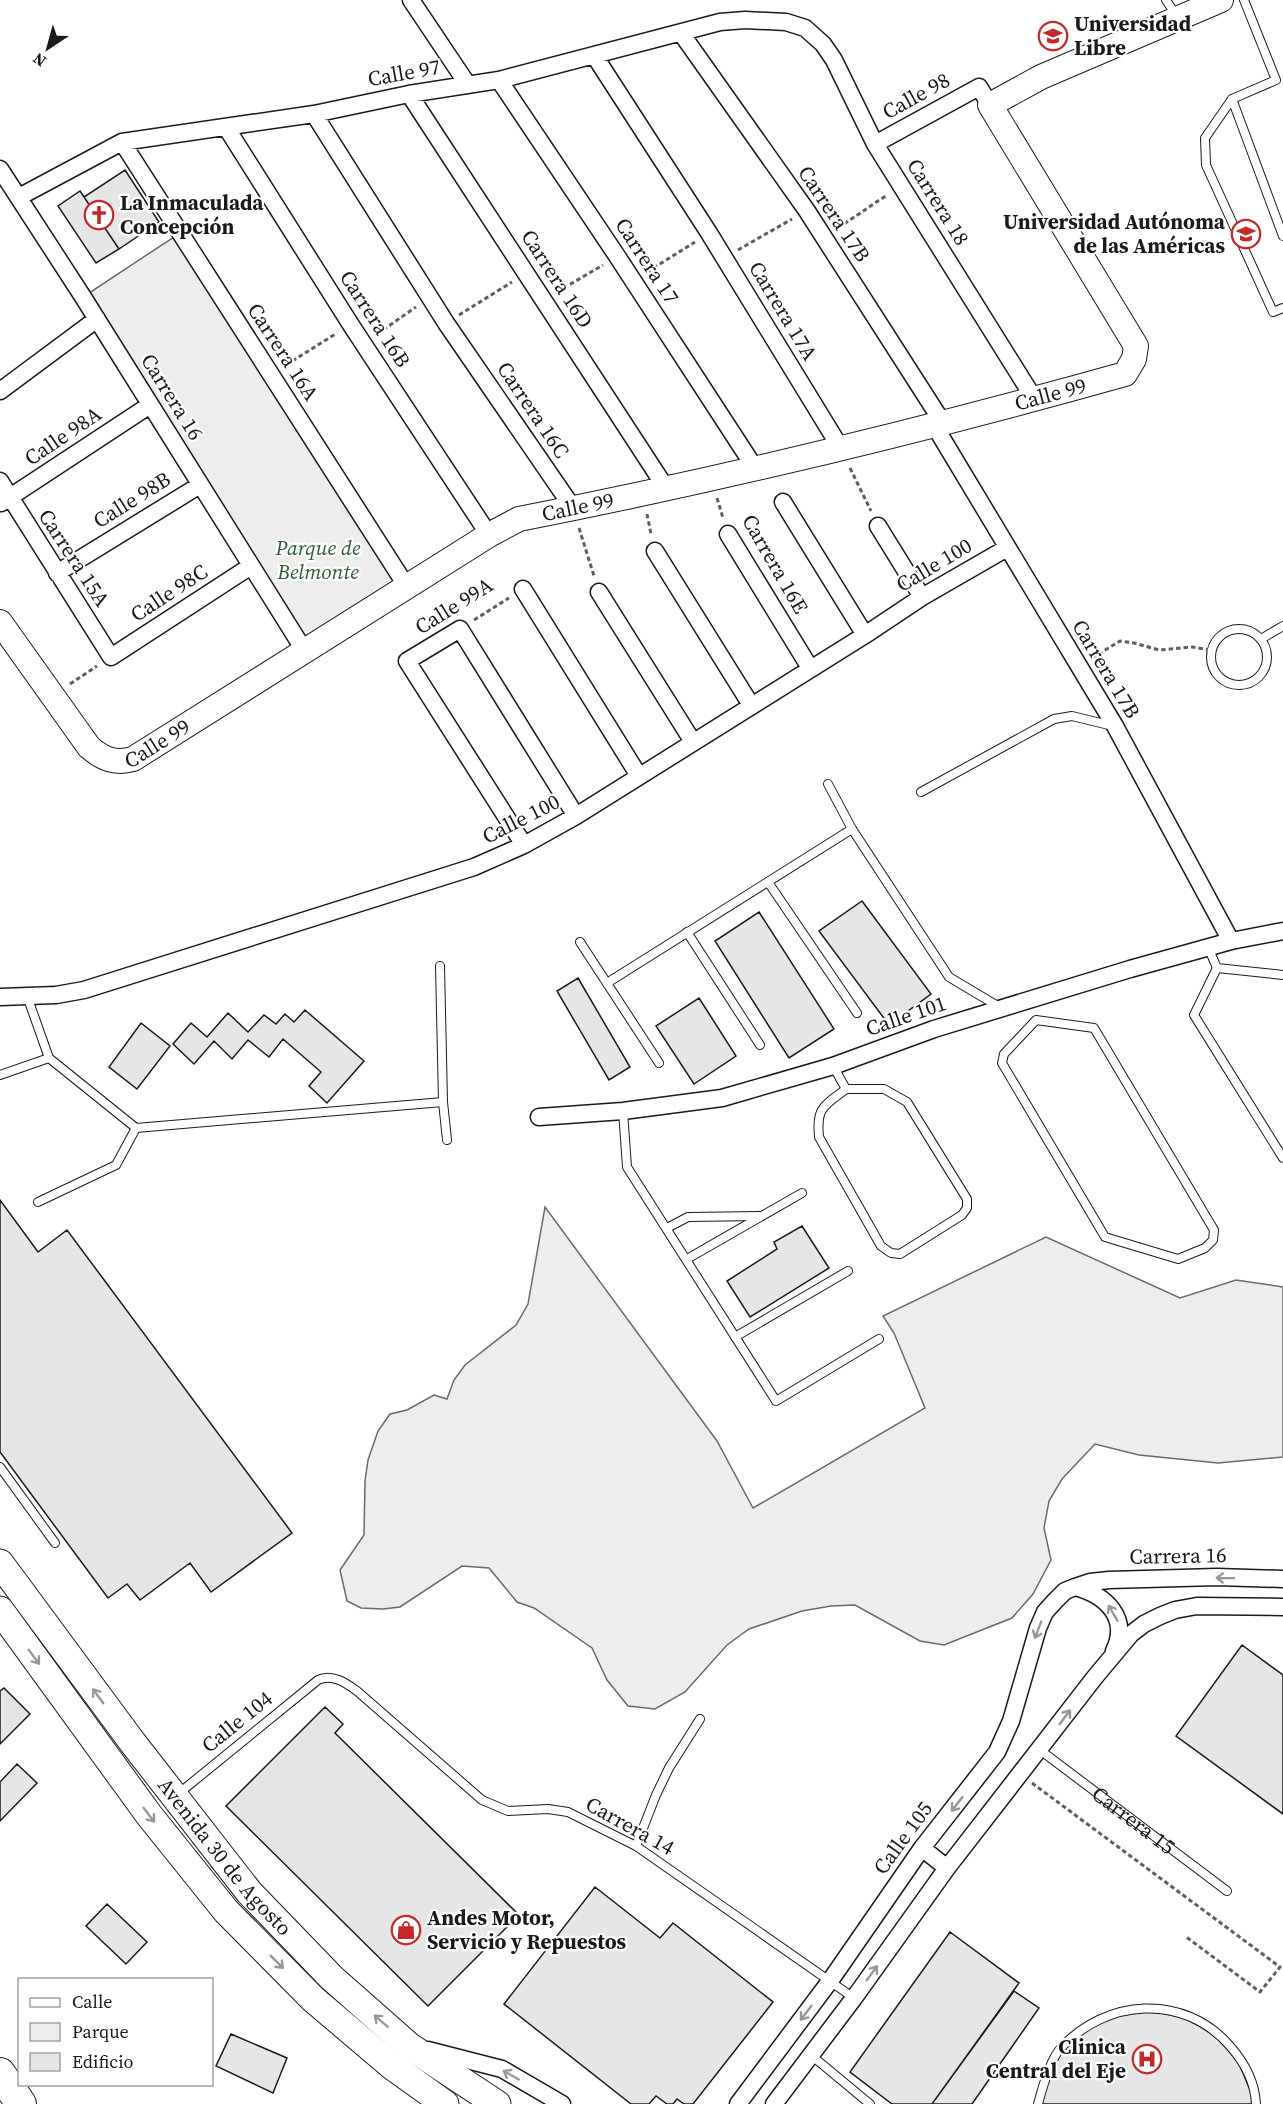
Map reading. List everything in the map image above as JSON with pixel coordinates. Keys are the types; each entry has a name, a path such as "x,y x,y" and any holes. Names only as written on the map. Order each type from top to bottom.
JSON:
{"highway":[{"path":"0,2073 21,2104"}],"main road":[{"name":"Avenida 30 de Agosto","path":"0,1563 133,1743 249,1892 332,1978 409,2046 497,2104"},
{"name":"Avenida 30 de Agosto","path":"0,1610 149,1815 225,1911 314,1999 392,2066 445,2104"}],"street":[{"path":"411,0 468,85"},
{"path":"985,96 1041,77 1172,9 1221,0"},
{"name":"Calle 97","path":"19,197 122,142 314,114 409,94 499,80 720,22 745,20 786,22 805,28"},
{"name":"Carrera 18","path":"805,28 823,44 834,60 875,144 1035,399"},
{"name":"Carrera 17B","path":"681,33 807,211 939,424 1007,548 1115,726 1231,941"},
{"name":"Carrera 17A","path":"594,55 709,233 840,447"},
{"name":"Carrera 17","path":"499,80 755,468"},
{"name":"Carrera 16D","path":"409,94 666,488"},
{"name":"Calle 98","path":"875,144 985,96"},
{"name":"Calle 99","path":"53,694 89,747 100,756 115,762 133,759 304,650 489,535 519,519 642,494 939,424 1125,374 1134,359 1136,346 985,96"},
{"name":"Carrera 16C","path":"314,114 446,323 573,508"},
{"name":"Carrera 16B","path":"226,127 351,325 489,535"},
{"name":"Carrera 16A","path":"122,142 407,586"},
{"name":"Carrera 16","path":"0,169 97,319 304,650"},
{"path":"0,391 97,319"},
{"name":"Calle 98A","path":"5,501 150,405"},
{"name":"Carrera 15A","path":"0,481 5,501 57,573 111,657"},
{"name":"Calle 98B","path":"57,573 200,485"},
{"path":"783,502 865,635"},
{"path":"878,526 922,597"},
{"name":"Carrera 16E","path":"728,534 810,668"},
{"name":"Calle 100","path":"0,997 56,995 117,980 474,867 524,845 576,816 922,597 1007,548"},
{"path":"655,551 752,705"},
{"name":"Calle 98C","path":"111,657 251,566"},
{"path":"523,589 639,776"},
{"path":"599,592 693,741"},
{"path":"0,622 53,694"},
{"path":"459,629 576,816"},
{"name":"Calle 99A","path":"459,629 407,661 524,845"},
{"name":"Calle 101","path":"539,1116 622,1110 722,1098 833,1066 934,1029 1001,1008 1208,947 1283,931"},
{"name":"Carrera 16","path":"1075,1587 1089,1582 1109,1580 1217,1577 1283,1579"},
{"path":"1075,1587 1097,1595 1116,1616 1119,1628 1118,1642 1111,1657"},
{"name":"Calle 105","path":"741,2101 830,1981 922,1848 997,1752 1011,1721 1030,1650 1045,1612 1065,1591 1075,1587"},
{"path":"774,2104 854,1998 947,1868 1131,1634 1144,1624 1175,1610 1197,1606 1283,1607"},
{"path":"922,1848 947,1868"},
{"path":"409,2046 502,2069 562,2104"}],"lane":[{"path":"1244,0 1276,80 1232,99 1205,138 1206,165 1273,312 1283,308"},
{"path":"1232,99 1283,236"},
{"path":"1262,639 1283,626"},
{"path":"1239,628 1251,631 1262,639 1267,651 1267,664 1260,676 1250,683 1237,686 1224,682 1214,673 1210,662 1210,650 1216,638 1226,631 1239,628"},
{"path":"921,792 1054,718 1072,716 1115,726"},
{"path":"828,784 852,829 949,977 1001,1008"},
{"path":"607,983 852,829"},
{"path":"768,882 857,1013"},
{"path":"687,932 760,1045"},
{"path":"580,942 659,1063"},
{"path":"1208,947 1216,968 1194,1015 1283,1158"},
{"path":"440,966 443,1102 447,1140"},
{"path":"1216,968 1283,975"},
{"path":"27,996 49,1058 136,1128 443,1102"},
{"path":"1027,1001 1036,1020"},
{"path":"1036,1020 1094,1028 1214,1230 1213,1240 1205,1248 1178,1259 1105,1237 1002,1063 1004,1054 1036,1020"},
{"path":"0,1075 49,1058"},
{"path":"833,1066 846,1089"},
{"path":"846,1089 884,1089 907,1102 967,1199 967,1208 962,1215 900,1254 891,1253 881,1246 819,1137 818,1122 822,1107 846,1089"},
{"path":"622,1110 627,1167 776,1401 879,1339"},
{"path":"38,1202 116,1165 136,1128"},
{"path":"687,1259 802,1193"},
{"path":"667,1228 688,1217 764,1215"},
{"path":"735,1337 848,1271"},
{"path":"0,1467 55,1543"},
{"name":"Calle 104","path":"175,1797 323,1677"},
{"name":"Carrera 14","path":"323,1677 347,1683 482,1800 508,1811 548,1809 568,1812 636,1846 854,1998"},
{"path":"636,1846 669,1768 700,1719"},
{"name":"Carrera 15","path":"1040,1750 1227,1891"},
{"path":"1038,2104 1042,2087 1058,2051 1081,2029 1115,2012 1151,2007 1187,2014 1219,2033 1242,2061 1256,2093 1256,2104"},
{"path":"811,2055 870,2104"}],"path":[{"path":"824,237 902,186"},
{"path":"724,258 807,211"},
{"path":"633,281 709,233"},
{"path":"544,300 617,256"},
{"path":"446,323 526,273"},
{"path":"363,343 430,297"},
{"path":"271,374 351,325"},
{"path":"840,447 878,526"},
{"name":"Carrera 16E","path":"711,477 728,534"},
{"path":"642,494 655,551"},
{"path":"573,508 599,592"},
{"name":"Calle 99A","path":"459,629 523,589"},
{"path":"1078,666 1120,641 1159,650 1192,647 1210,650"},
{"path":"53,694 111,657"},
{"path":"1020,1774 1280,1967 1260,1992 1185,1936"}],"green space":[{"name":"Parque de Belmonte","path":"180,233 407,587 304,650 83,297"},
{"path":"545,1207 717,1441 753,1508 925,1408 894,1333 883,1316 1046,1237 1180,1298 1236,1280 1283,1287 1283,1457 1218,1463 1139,1455 1095,1444 1062,1479 1049,1501 1044,1528 1051,1560 1033,1594 1012,1618 944,1645 920,1641 855,1605 802,1611 749,1629 727,1645 685,1692 655,1709 628,1706 607,1680 592,1648 534,1608 517,1602 489,1568 462,1566 400,1607 383,1609 361,1608 347,1601 340,1570 364,1535 365,1481 368,1460 378,1431 390,1414 407,1410 434,1395 447,1399 454,1380 465,1365 516,1325 528,1304"}],"building":[{"path":"125,170 159,222 119,249 84,197"},
{"path":"80,191 119,249 96,263 58,206"},
{"path":"862,901 931,994 889,1025 819,931"},
{"path":"759,912 834,1029 789,1058 715,941"},
{"path":"578,978 630,1067 609,1080 557,991"},
{"path":"699,998 736,1056 694,1084 656,1026"},
{"path":"305,1010 364,1061 327,1103 309,1086 321,1072 283,1039 269,1057 248,1040 232,1059 214,1041 194,1064 173,1044 191,1023 207,1037 228,1013 248,1032 264,1015 276,1024 285,1014 294,1022"},
{"path":"141,1023 170,1046 137,1089 109,1067"},
{"path":"0,1200 38,1252 67,1230 292,1533 211,1592 190,1563 140,1600 127,1584 108,1598 0,1452"},
{"path":"802,1226 829,1268 750,1317 727,1281 777,1249 774,1242"},
{"path":"1242,1645 1283,1675 1283,1814 1176,1736"},
{"path":"4,1688 30,1714 0,1744 0,1691"},
{"path":"325,1707 343,1724 335,1733 519,1915 428,2006 226,1806"},
{"path":"17,1764 37,1783 0,1821 0,1782"},
{"path":"595,1887 660,1938 673,1923 773,2002 693,2104 684,2104 677,2099 673,2104 667,2104 656,2096 649,2104 631,2104 504,2004"},
{"path":"107,1904 147,1942 126,1964 86,1926"},
{"path":"950,1932 1019,1983 932,2104 892,2104 850,2072"},
{"path":"1014,1991 1039,2008 972,2104 932,2104"},
{"name":"Clinica Central del Eje","path":"1152,2011 1186,2018 1216,2036 1239,2063 1252,2095 1253,2104 1042,2104 1044,2087 1060,2055 1085,2030 1117,2014"},
{"path":"231,2034 287,2058 273,2093 216,2066"}],"place":[{"name":"Universidad Libre","path":"1053,36"},
{"name":"La Inmaculada Concepción","path":"99,215"},
{"name":"Universidad Autónoma de las Américas","path":"1246,234"},
{"name":"Andes Motor, Servicio y Repuestos","path":"406,1930"},
{"name":"Clinica Central del Eje","path":"1147,2059"}]}
